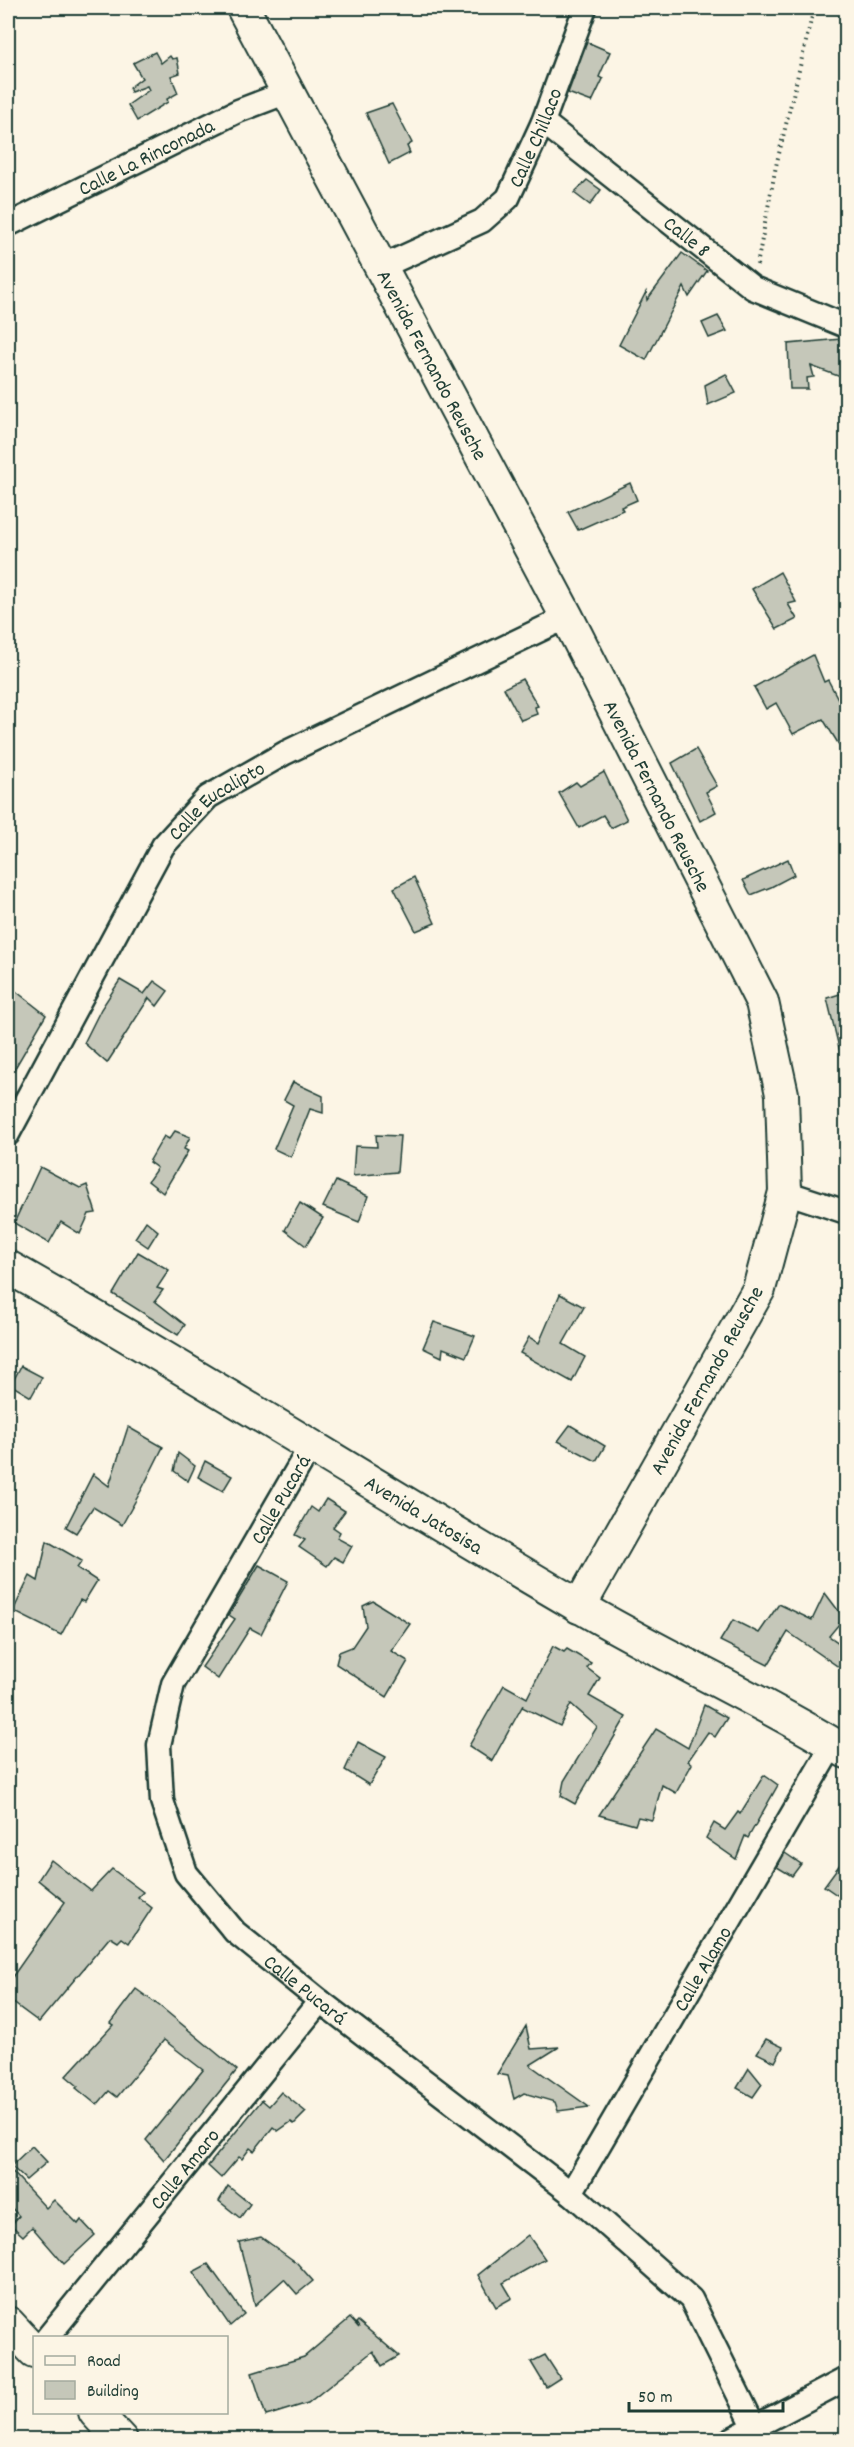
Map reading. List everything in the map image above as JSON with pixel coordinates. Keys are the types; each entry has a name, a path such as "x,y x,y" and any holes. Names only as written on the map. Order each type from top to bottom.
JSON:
{"street":[{"name":"Avenida Fernando Reusche","path":"243,8 567,617 762,1002 782,1094 784,1192 759,1289 579,1607"},
{"name":"Calle Chillaco","path":"381,267 482,221 508,198 543,122 585,8"},
{"name":"Calle La Rinconada","path":"8,225 238,111 288,92"},
{"name":"Calle 8","path":"543,122 753,288 846,326"},
{"name":"Calle Eucalipto","path":"8,1134 163,846 208,797 285,753 567,617"},
{"path":"784,1192 846,1212"},
{"name":"Avenida Jatosisa","path":"8,1267 129,1335 310,1447 579,1607 840,1748"},
{"name":"Calle Pucará","path":"310,1447 173,1684 159,1745 162,1801 186,1872 235,1932 320,2001 571,2193 691,2299 754,2426"},
{"name":"Calle Alamo","path":"571,2193 840,1748"},
{"name":"Calle Amaro","path":"48,2336 320,2001"},
{"path":"8,2323 33,2349"},
{"path":"730,2439 846,2379"},
{"path":"97,2414 121,2439"}],"path":[{"path":"753,288 776,166 814,8"}],"building":[{"path":"587,42 610,52 599,77 603,79 592,102 568,93"},
{"path":"155,52 161,63 170,56 172,59 177,58 180,73 171,76 178,93 137,121 128,105 149,90 147,86 131,92 129,88 142,78 133,63"},
{"path":"392,104 412,143 407,146 410,153 389,164 366,113"},
{"path":"587,180 601,190 590,205 574,193"},
{"path":"682,253 707,271 689,297 684,287 646,360 619,345 646,292 647,300"},
{"path":"718,316 727,331 709,338 702,323"},
{"path":"846,339 846,379 811,366 814,377 807,378 808,389 790,389 788,344"},
{"path":"726,374 736,393 708,405 705,385"},
{"path":"630,483 637,500 621,507 623,510 578,530 568,512"},
{"path":"780,572 796,602 788,604 797,619 777,629 752,589"},
{"path":"813,655 824,682 828,680 846,714 846,756 823,719 793,734 776,703 766,709 754,687"},
{"path":"522,679 538,706 535,707 537,714 521,720 504,688"},
{"path":"696,749 717,786 706,792 716,812 700,821 672,763"},
{"path":"604,772 627,820 611,828 603,815 579,828 559,793 576,782 580,786"},
{"path":"788,859 794,875 751,895 743,880"},
{"path":"414,877 435,923 416,931 394,888"},
{"path":"120,980 144,994 154,981 168,991 157,1006 149,998 107,1063 84,1043 101,1009"},
{"path":"8,985 46,1015 8,1080"},
{"path":"846,992 846,1051 840,1052 827,998"},
{"path":"293,1082 323,1096 323,1113 310,1109 291,1157 274,1149 293,1105 284,1100"},
{"path":"175,1131 190,1137 184,1149 188,1151 163,1193 148,1181 157,1168 149,1162 164,1136 169,1139"},
{"path":"376,1135 400,1136 397,1172 353,1176 355,1146 377,1147"},
{"path":"40,1167 80,1188 87,1185 96,1213 89,1214 80,1234 61,1222 49,1243 14,1223"},
{"path":"336,1181 368,1196 359,1222 323,1207"},
{"path":"300,1203 323,1218 306,1246 285,1230"},
{"path":"146,1221 158,1231 148,1247 135,1238"},
{"path":"138,1252 169,1270 157,1288 163,1290 155,1301 185,1325 178,1335 113,1294"},
{"path":"560,1294 584,1307 563,1344 585,1357 572,1382 520,1353 529,1337 539,1343"},
{"path":"434,1322 475,1336 466,1357 443,1348 442,1357 423,1348"},
{"path":"21,1366 42,1377 31,1397 11,1385"},
{"path":"570,1425 605,1446 596,1461 558,1441"},
{"path":"128,1427 163,1447 122,1525 93,1507 76,1533 66,1527 93,1474 109,1486"},
{"path":"178,1453 195,1466 188,1481 174,1471"},
{"path":"205,1461 232,1476 223,1491 198,1477"},
{"path":"326,1499 345,1511 333,1527 340,1532 337,1538 352,1546 343,1562 334,1557 327,1566 299,1547 305,1540 295,1535 311,1507 318,1512"},
{"path":"47,1541 82,1561 77,1568 97,1581 84,1602 80,1600 61,1635 13,1611 30,1576 38,1581"},
{"path":"259,1565 288,1581 261,1634 250,1628 218,1679 202,1667 235,1619 229,1615"},
{"path":"825,1593 844,1618 829,1636 846,1648 846,1672 788,1632 768,1665 720,1641 733,1620 759,1633 779,1604 812,1620"},
{"path":"373,1601 410,1624 391,1651 408,1661 387,1697 336,1664 339,1652 352,1647 366,1626 363,1606"},
{"path":"553,1646 564,1652 567,1649 591,1663 587,1668 600,1678 589,1696 626,1717 575,1804 561,1796 564,1781 597,1727 571,1704 560,1726 522,1707 523,1705 492,1761 469,1746 504,1685 527,1698"},
{"path":"704,1705 727,1718 715,1737 708,1732 688,1761 692,1764 676,1793 662,1785 652,1820 638,1817 635,1825 599,1815 656,1729 688,1748"},
{"path":"358,1742 386,1757 369,1785 345,1770"},
{"path":"764,1775 778,1785 748,1838 745,1836 736,1859 706,1838 714,1823 725,1830 738,1812 740,1814"},
{"path":"785,1853 801,1864 792,1876 777,1867"},
{"path":"846,1856 846,1891 837,1895 824,1886"},
{"path":"51,1860 91,1891 112,1869 143,1892 138,1897 152,1908 129,1943 122,1938 118,1942 110,1937 39,2022 8,1999 8,1983 65,1902 38,1880"},
{"path":"136,1989 237,2070 164,2160 146,2140 203,2070 164,2040 117,2097 109,2091 97,2105 76,2088 78,2086 66,2076 113,2025 110,2023"},
{"path":"526,2026 531,2049 559,2047 530,2065 589,2107 558,2111 555,2102 524,2093 514,2099 508,2076 497,2074"},
{"path":"766,2039 783,2047 775,2062 757,2053"},
{"path":"749,2068 762,2084 753,2097 737,2088"},
{"path":"281,2092 306,2112 294,2124 291,2122 278,2131 273,2127 254,2151 250,2148 242,2159 239,2157 221,2178 208,2166 262,2100 269,2106"},
{"path":"32,2146 47,2162 26,2180 11,2166"},
{"path":"8,2167 46,2208 54,2200 78,2224 81,2220 95,2235 64,2264 32,2227 23,2236 11,2225 19,2216 8,2204"},
{"path":"228,2186 250,2204 240,2218 219,2201"},
{"path":"528,2235 545,2259 503,2283 512,2298 496,2307 478,2275"},
{"path":"261,2237 297,2263 313,2281 297,2294 284,2279 255,2305 239,2242"},
{"path":"208,2264 244,2314 230,2326 193,2272"},
{"path":"350,2318 359,2328 356,2323 358,2321 399,2356 382,2366 373,2351 308,2403 266,2416 252,2373 304,2357"},
{"path":"545,2355 560,2378 546,2387 531,2362"}]}
